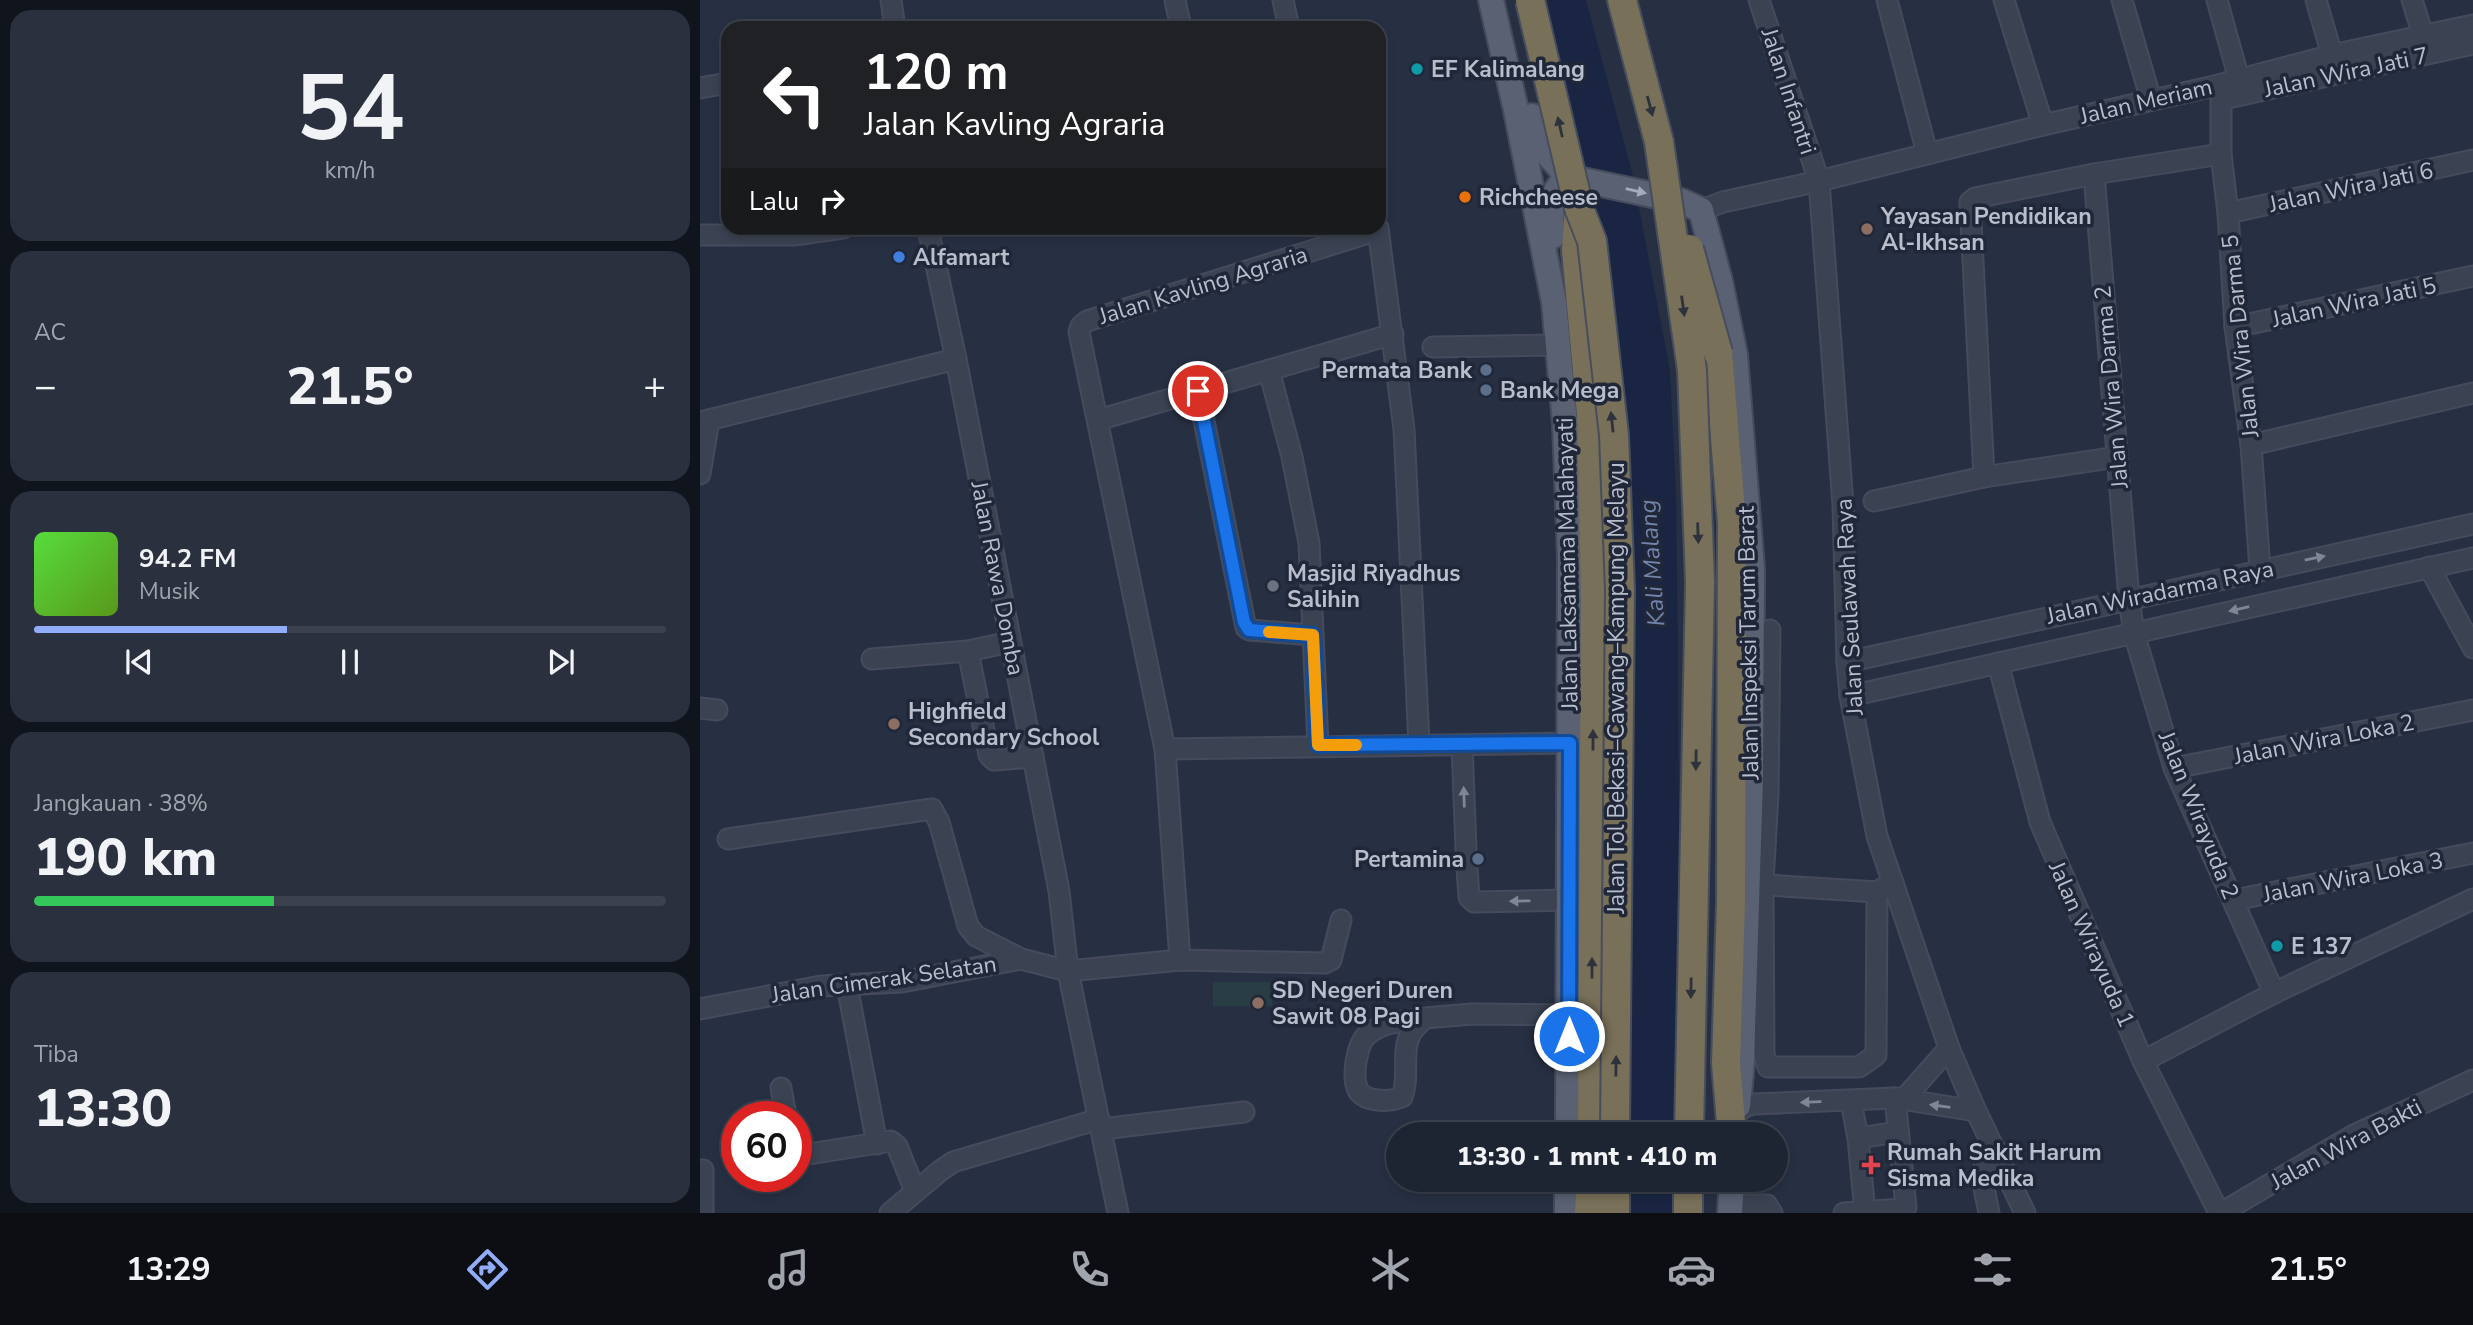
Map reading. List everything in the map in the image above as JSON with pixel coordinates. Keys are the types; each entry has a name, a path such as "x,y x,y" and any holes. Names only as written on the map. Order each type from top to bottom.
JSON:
{"highway":[{"name":"Jalan Tol Bekasi–Cawang–Kampung Melayu","path":"1530,0 1579,208 1592,241 1614,435 1620,590 1615,1122"},
{"path":"1622,0 1718,353 1732,523 1747,890 1726,1063 1734,1122"},
{"path":"1659,142 1692,370 1700,582 1689,1122"},
{"path":"1579,208 1576,250 1591,414 1595,594 1592,1122"},
{"path":"1589,1213 1590,1192"},
{"path":"1615,1192 1615,1213"},
{"path":"1688,1192 1688,1213"}],"main road":[{"name":"Jalan Laksamana Malahayati","path":"1491,0 1554,302 1568,475 1568,1122"},
{"path":"1506,0 1541,147 1569,177 1691,206"},
{"path":"1554,302 1558,268 1550,214 1552,198 1560,184 1569,177"},
{"name":"Jalan Inspeksi Tarum Barat","path":"1691,206 1720,281 1734,355 1752,569 1753,710 1747,890"},
{"path":"1567,1192 1567,1213"}],"street":[{"path":"891,0 894,21"},
{"path":"1175,0 1180,21"},
{"path":"1283,0 1288,21"},
{"name":"Jalan Infantri","path":"1759,0 1819,181"},
{"path":"1887,0 1927,153"},
{"path":"2004,0 2043,125"},
{"path":"2122,0 2151,100"},
{"path":"2217,0 2239,79"},
{"path":"2316,0 2332,55"},
{"path":"2413,0 2423,34"},
{"name":"Jalan Meriam","path":"1691,206 1723,202 1819,181 2332,55 2473,25"},
{"name":"Jalan Wira Jati 7","path":"2221,101 2473,44"},
{"path":"700,88 721,84"},
{"name":"Jalan Wira Darma 5","path":"2221,101 2221,154 2228,214 2235,327 2251,445 2260,570"},
{"path":"1984,477 1970,202 1975,198 2094,174 2221,154"},
{"name":"Jalan Wira Jati 6","path":"2228,214 2473,160"},
{"name":"Jalan Wira Darma 2","path":"2094,174 2134,633"},
{"name":"Jalan Seulawah Raya","path":"1819,181 1843,505 1850,696 1885,887 1976,1111 2025,1213"},
{"path":"700,235 794,235"},
{"name":"Jalan Rawa Domba","path":"929,235 1059,891 1068,971 1118,1213"},
{"name":"Jalan Kavling Agraria","path":"1180,960 1166,748 1079,332 1087,321 1359,235"},
{"name":"Jalan Kavling Agraria","path":"1379,235 1393,334 1404,442 1419,744"},
{"name":"Jalan Wira Jati 5","path":"2235,327 2473,276"},
{"path":"1098,420 1393,334"},
{"path":"1433,347 1558,345"},
{"path":"700,474 704,421 956,359"},
{"path":"1269,370 1292,457 1309,543 1318,745"},
{"path":"1198,391 1246,628 1313,635"},
{"path":"2251,445 2473,393"},
{"path":"1874,501 1984,477 2117,457"},
{"name":"Jalan Wiradarma Raya","path":"1847,662 2473,524"},
{"name":"Jalan Wiradarma Raya","path":"1850,696 2473,558"},
{"path":"2430,567 2473,648"},
{"path":"1747,890 1885,887 1876,1055 1859,1067 1768,1067 1764,1054 1747,890 1768,794 1770,630"},
{"name":"Jalan Wirayuda 2","path":"2134,633 2174,768 2274,993"},
{"path":"872,659 968,651 1010,642"},
{"path":"968,651 989,755 994,760 1032,757"},
{"name":"Jalan Wirayuda 1","path":"1998,663 2040,822 2143,1061 2220,1213"},
{"name":"Jalan Wira Loka 2","path":"2174,768 2473,710"},
{"path":"1166,748 1570,743"},
{"path":"1462,744 1469,897 1474,902 1569,900"},
{"path":"728,839 932,809 939,822 968,926 976,936 1021,958"},
{"name":"Jalan Wira Loka 3","path":"2234,900 2473,853"},
{"path":"2143,1061 2274,993 2473,899"},
{"path":"1068,971 1180,960 1325,963 1331,960 1341,920"},
{"name":"Jalan Cimerak Selatan","path":"700,1009 821,986 902,982 1021,958 1068,971"},
{"path":"846,985 877,1144"},
{"path":"1425,1018 1410,1033 1402,1097 1382,1100 1362,1094 1357,1088 1358,1050 1365,1037 1390,1023 1452,1014 1568,1015"},
{"path":"1844,1213 1906,1207 1898,1132 1899,1099 1950,1048"},
{"name":"Jalan Wira Bakti","path":"2220,1213 2354,1135 2473,1080"},
{"path":"781,1088 783,1101"},
{"path":"1738,1122 1746,1106 1754,1104 1899,1099 1976,1111"},
{"path":"1851,1101 1866,1212"},
{"path":"890,1213 953,1163 1100,1124 1244,1112"},
{"path":"1858,1138 1898,1132"},
{"path":"812,1154 891,1141 897,1146 915,1191"},
{"path":"1989,1213 1982,1178 1986,1157 1996,1150"},
{"path":"703,1170 703,1213"},
{"path":"1730,1209 1767,1205 1772,1213"}],"green space":[{"path":"1213,982 1272,982 1272,1006 1213,1006"}],"water":[{"name":"Kali Malang","path":"1530,0 1586,0 1633,176 1670,370 1676,492 1678,651 1675,1122 1615,1122 1617,513"},
{"path":"1615,1192 1674,1192 1673,1213 1614,1213"}],"slow traffic":[{"path":"1269,632 1313,635 1318,745 1356,745"}],"place":[{"name":"EF Kalimalang","path":"1417,69"},
{"name":"Richcheese","path":"1465,197"},
{"name":"Yayasan Pendidikan Al-Ikhsan","path":"1867,229"},
{"name":"Alfamart","path":"899,257"},
{"name":"Permata Bank","path":"1486,370"},
{"name":"Bank Mega","path":"1486,390"},
{"name":"Masjid Riyadhus Salihin","path":"1273,586"},
{"name":"Highfield Secondary School","path":"894,724"},
{"name":"Pertamina","path":"1478,859"},
{"name":"E 137","path":"2277,946"},
{"name":"SD Negeri Duren Sawit 08 Pagi","path":"1258,1003"},
{"name":"Rumah Sakit Harum Sisma Medika","path":"1871,1165"}],"route":[{"path":"1198,391 1246,628 1313,635 1318,745 1570,743 1569,1036"}]}
